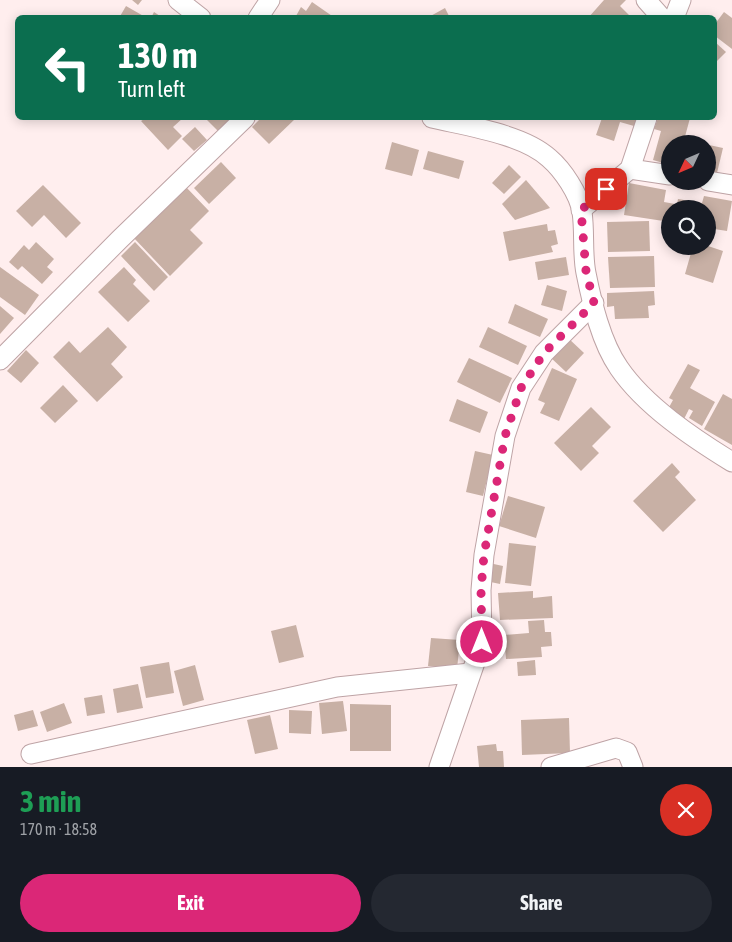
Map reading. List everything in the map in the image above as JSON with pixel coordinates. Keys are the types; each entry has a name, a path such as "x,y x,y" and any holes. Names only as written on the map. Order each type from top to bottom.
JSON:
{"street":[{"path":"178,0 198,15"},
{"path":"260,15 270,0"},
{"path":"646,0 659,15"},
{"path":"675,15 681,0"},
{"path":"0,360 120,239 243,120"},
{"path":"440,120 504,135 532,147 548,157 559,169 571,185 581,210 586,271 602,336 619,368 638,391 689,435 732,462"},
{"path":"581,210 630,169 647,120"},
{"path":"630,169 661,174"},
{"path":"716,182 732,185"},
{"path":"439,767 482,642 481,590 484,555 505,436 521,388 544,353 594,303"},
{"path":"31,754 337,687 470,674"},
{"path":"551,767 616,748 627,752 633,767"}],"building":[{"path":"132,0 142,0 138,5"},
{"path":"604,0 626,0 620,6 629,15 591,15"},
{"path":"312,2 331,15 297,15 301,7 306,11"},
{"path":"126,6 142,15 121,15"},
{"path":"445,8 448,15 432,15"},
{"path":"724,12 732,18 732,49 717,38 717,21"},
{"path":"717,44 726,52 717,61"},
{"path":"181,120 173,127 182,136 168,150 141,121"},
{"path":"207,120 236,120 221,134"},
{"path":"259,120 294,120 269,144 252,127"},
{"path":"601,120 636,120 634,126 620,122 614,141 596,135"},
{"path":"657,120 689,120 685,135 661,135 661,162 653,160 661,131 654,129"},
{"path":"195,127 207,140 194,151 182,139"},
{"path":"392,142 419,150 412,176 385,169"},
{"path":"716,146 723,148 716,177"},
{"path":"428,151 464,161 459,179 423,169"},
{"path":"221,162 236,178 209,204 194,188"},
{"path":"509,165 521,177 504,194 492,183"},
{"path":"526,180 550,208 515,220 502,204"},
{"path":"629,183 666,190 664,200 661,200 661,221 624,215"},
{"path":"43,185 81,223 66,238 44,215 32,227 16,211"},
{"path":"185,186 209,211 190,230 203,243 170,276 133,237"},
{"path":"704,196 732,201 727,231 716,229 716,200 703,200"},
{"path":"649,221 650,251 608,252 607,222"},
{"path":"547,224 548,231 555,230 558,244 551,246 553,252 509,261 503,232"},
{"path":"36,242 54,259 47,267 53,272 42,284 22,266 18,270 9,262 24,245 29,250"},
{"path":"135,242 168,277 154,291 121,256"},
{"path":"716,249 723,251 713,283 685,274 690,255 716,255"},
{"path":"654,256 655,287 610,288 608,257"},
{"path":"566,257 569,275 538,280 535,262"},
{"path":"0,267 39,295 25,315 0,297"},
{"path":"124,267 136,280 133,284 150,301 128,322 98,292"},
{"path":"547,285 567,291 562,311 541,305"},
{"path":"654,291 655,305 648,306 649,318 615,319 614,306 607,307 607,293"},
{"path":"515,304 548,319 540,337 508,323"},
{"path":"0,306 14,318 0,334"},
{"path":"108,327 127,347 111,364 123,377 97,402 53,357 69,341 80,353"},
{"path":"488,327 527,346 518,365 479,347"},
{"path":"567,337 584,353 566,372 549,356"},
{"path":"26,350 39,363 21,383 7,371"},
{"path":"469,358 512,378 500,403 457,382"},
{"path":"688,364 700,370 690,388 715,402 702,426 689,418 693,411 689,409 683,421 667,411 673,400 669,398"},
{"path":"552,368 577,379 559,421 540,413 545,403 538,400"},
{"path":"63,385 78,401 55,423 40,408"},
{"path":"723,394 732,399 732,445 704,429"},
{"path":"457,399 488,412 480,433 449,421"},
{"path":"591,407 611,427 592,446 599,453 581,471 554,443"},
{"path":"475,451 493,455 483,496 466,492"},
{"path":"672,463 680,472 675,477 696,500 663,532 633,501"},
{"path":"508,496 545,507 536,538 499,526"},
{"path":"509,543 536,546 531,586 505,583"},
{"path":"489,563 503,566 500,584 486,581"},
{"path":"533,591 533,598 552,596 553,618 500,620 498,593"},
{"path":"544,620 545,632 551,632 552,646 541,647 542,657 506,659 504,635 529,633 528,621"},
{"path":"296,625 304,657 279,663 271,631"},
{"path":"431,638 460,640 457,669 428,666"},
{"path":"535,660 536,675 518,676 517,662"},
{"path":"169,662 174,693 146,698 140,667"},
{"path":"195,665 204,700 183,706 174,671"},
{"path":"138,684 143,708 117,713 113,689"},
{"path":"102,695 105,713 87,716 84,698"},
{"path":"343,701 347,731 322,734 319,703"},
{"path":"64,703 72,723 47,732 40,712"},
{"path":"350,704 391,705 391,751 350,751"},
{"path":"33,710 38,726 18,731 14,715"},
{"path":"289,710 312,711 311,734 289,733"},
{"path":"270,715 278,749 255,754 247,720"},
{"path":"569,718 570,753 522,755 521,720"},
{"path":"496,744 497,751 503,751 504,767 479,767 477,746"}],"route":[{"path":"482,642 481,590 484,555 505,436 521,388 544,353 594,303 586,271 581,210 606,189"}]}
